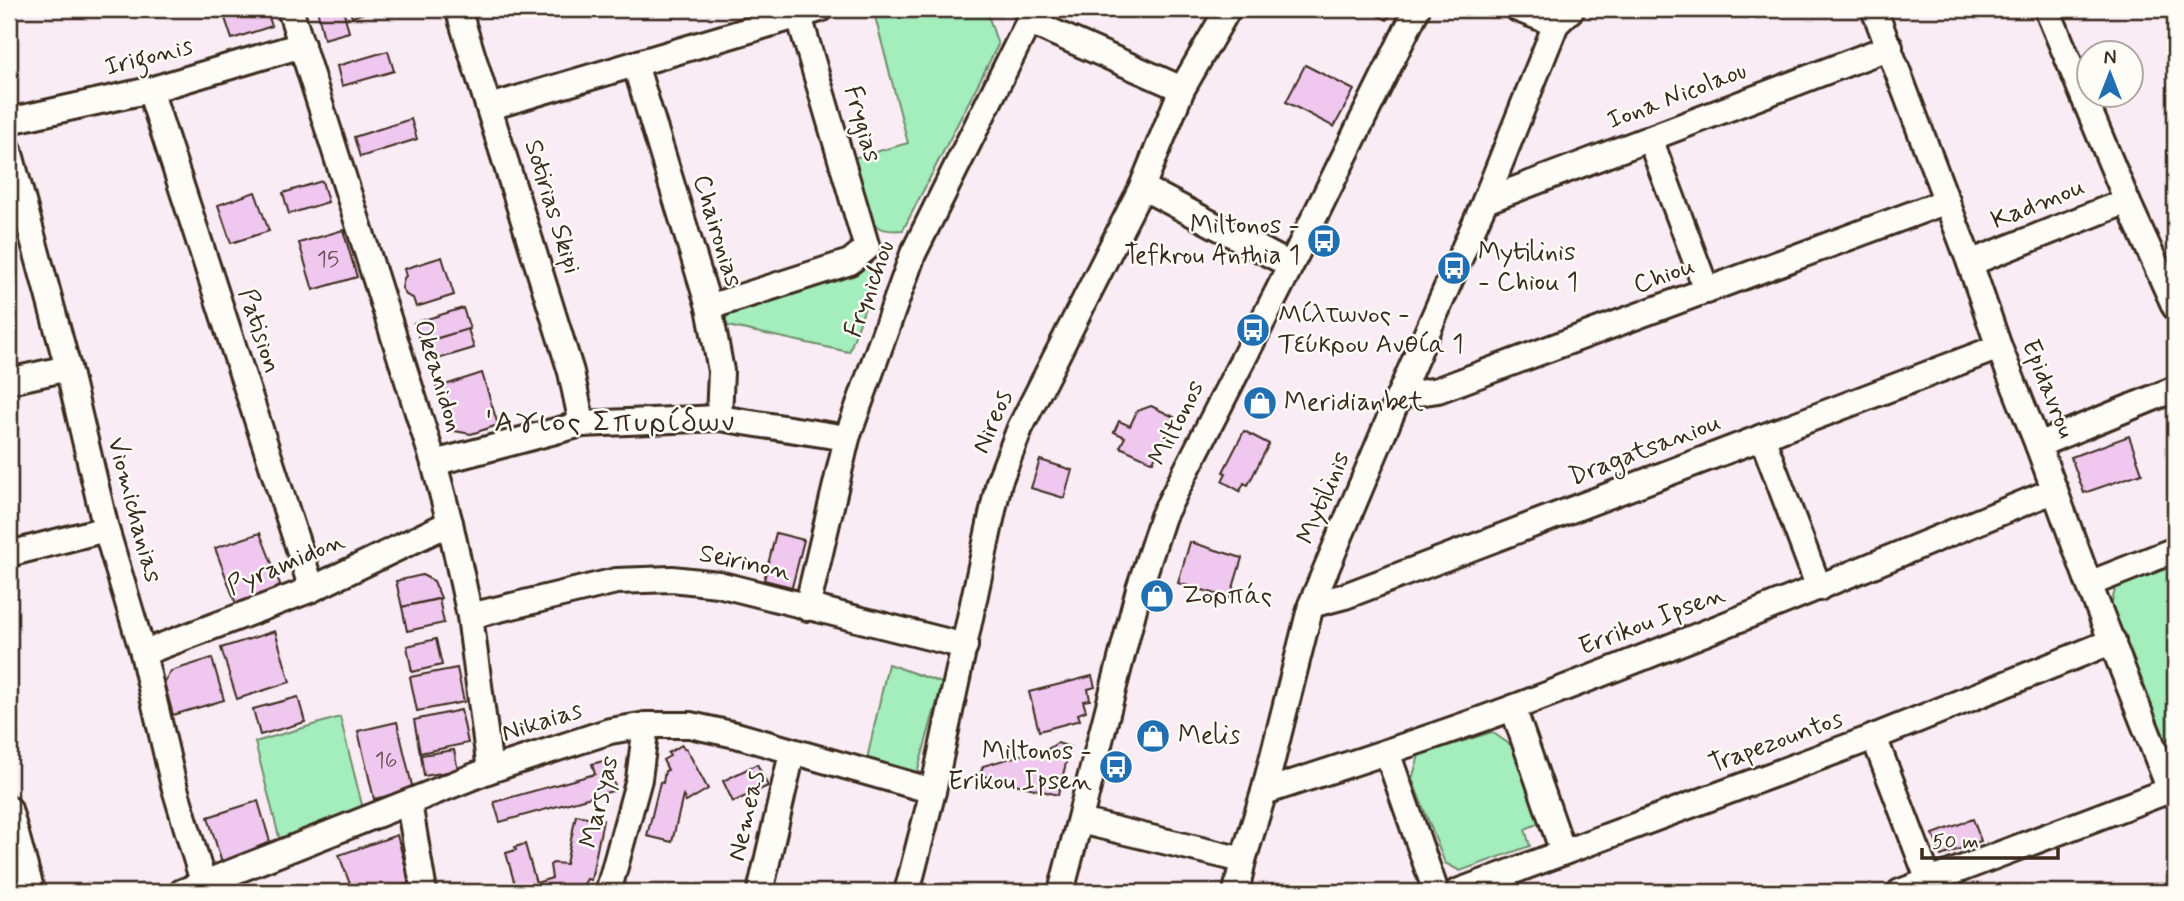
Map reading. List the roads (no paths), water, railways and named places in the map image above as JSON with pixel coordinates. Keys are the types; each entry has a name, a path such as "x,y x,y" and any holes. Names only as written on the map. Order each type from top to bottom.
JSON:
{"street":[{"name":"Okeanidon","path":"290,9 434,463 450,523 470,616 490,770"},
{"name":"Nireos","path":"907,892 933,791 999,482 1020,428 1143,187 1182,89 1228,9"},
{"name":"Miltonos","path":"1061,892 1139,589 1163,516 1418,9"},
{"path":"1518,9 1564,16"},
{"name":"Epidavrou","path":"1874,9 2089,584 2172,789"},
{"path":"2047,9 2127,201 2175,307"},
{"name":"Sotirias Skipi","path":"466,11 490,107 571,372 582,424"},
{"path":"490,107 809,12"},
{"name":"Frygias","path":"709,307 850,262 867,248 809,12"},
{"path":"1031,15 1182,89"},
{"name":"Frynichou","path":"807,608 847,438 913,254 1031,15"},
{"name":"Mytilinis","path":"1236,892 1311,605 1564,16"},
{"name":"Irigonis","path":"9,121 150,90 302,45"},
{"name":"Iona Nicolaou","path":"1485,201 1890,47"},
{"name":"Chaironias","path":"635,64 709,307 721,371 719,418"},
{"name":"Patision","path":"150,90 312,589"},
{"path":"1650,139 1707,292"},
{"name":"Viomichanias","path":"9,150 68,368 106,529 143,653 173,782 193,889"},
{"path":"1143,187 1290,265"},
{"name":"Chiou","path":"1399,396 1438,390 1947,201"},
{"name":"Kadmou","path":"1970,263 2127,201"},
{"name":"Dragatsaniou","path":"1311,605 1345,596 1999,347"},
{"path":"9,381 68,368"},
{"path":"2038,445 2175,389"},
{"path":"434,463 582,424 719,418 847,438"},
{"path":"1762,437 1819,588"},
{"name":"Errikou Ipsen","path":"1264,792 1513,708 1819,588 2055,490"},
{"name":"Pyramidon","path":"143,653 312,589 450,523"},
{"path":"9,554 106,529"},
{"path":"2089,584 2175,550"},
{"name":"Seirinon","path":"470,616 617,580 672,579 718,584 965,646"},
{"name":"Trapezountos","path":"1457,892 1874,737 2113,641"},
{"path":"1513,708 1563,852"},
{"name":"Nikaias","path":"193,889 490,770 610,731 646,725 690,725 736,735 933,791"},
{"name":"Marsyas","path":"608,892 639,779 646,725"},
{"path":"1874,737 1929,881"},
{"name":"Nemeas","path":"760,892 792,752"},
{"path":"1387,752 1436,892"},
{"path":"1900,892 2172,789"},
{"path":"409,803 424,892"},
{"path":"9,809 32,892"},
{"path":"1080,821 1243,860"}],"place":[{"name":"Miltonos - Tefkrou Anthia 1","path":"1324,241"},
{"name":"Mytilinis - Chiou 1","path":"1454,268"},
{"name":"Μίλτωνος - Τεύκρου Ανθία 1","path":"1253,330"},
{"name":"Meridianbet","path":"1260,403"},
{"name":"Ζορπάς","path":"1157,596"},
{"name":"Melis","path":"1153,736"},
{"name":"Miltonos - Erikou Ipsen","path":"1116,767"}],"district":[{"name":"'Αγιος Σπυρίδων","path":"611,422"}]}
